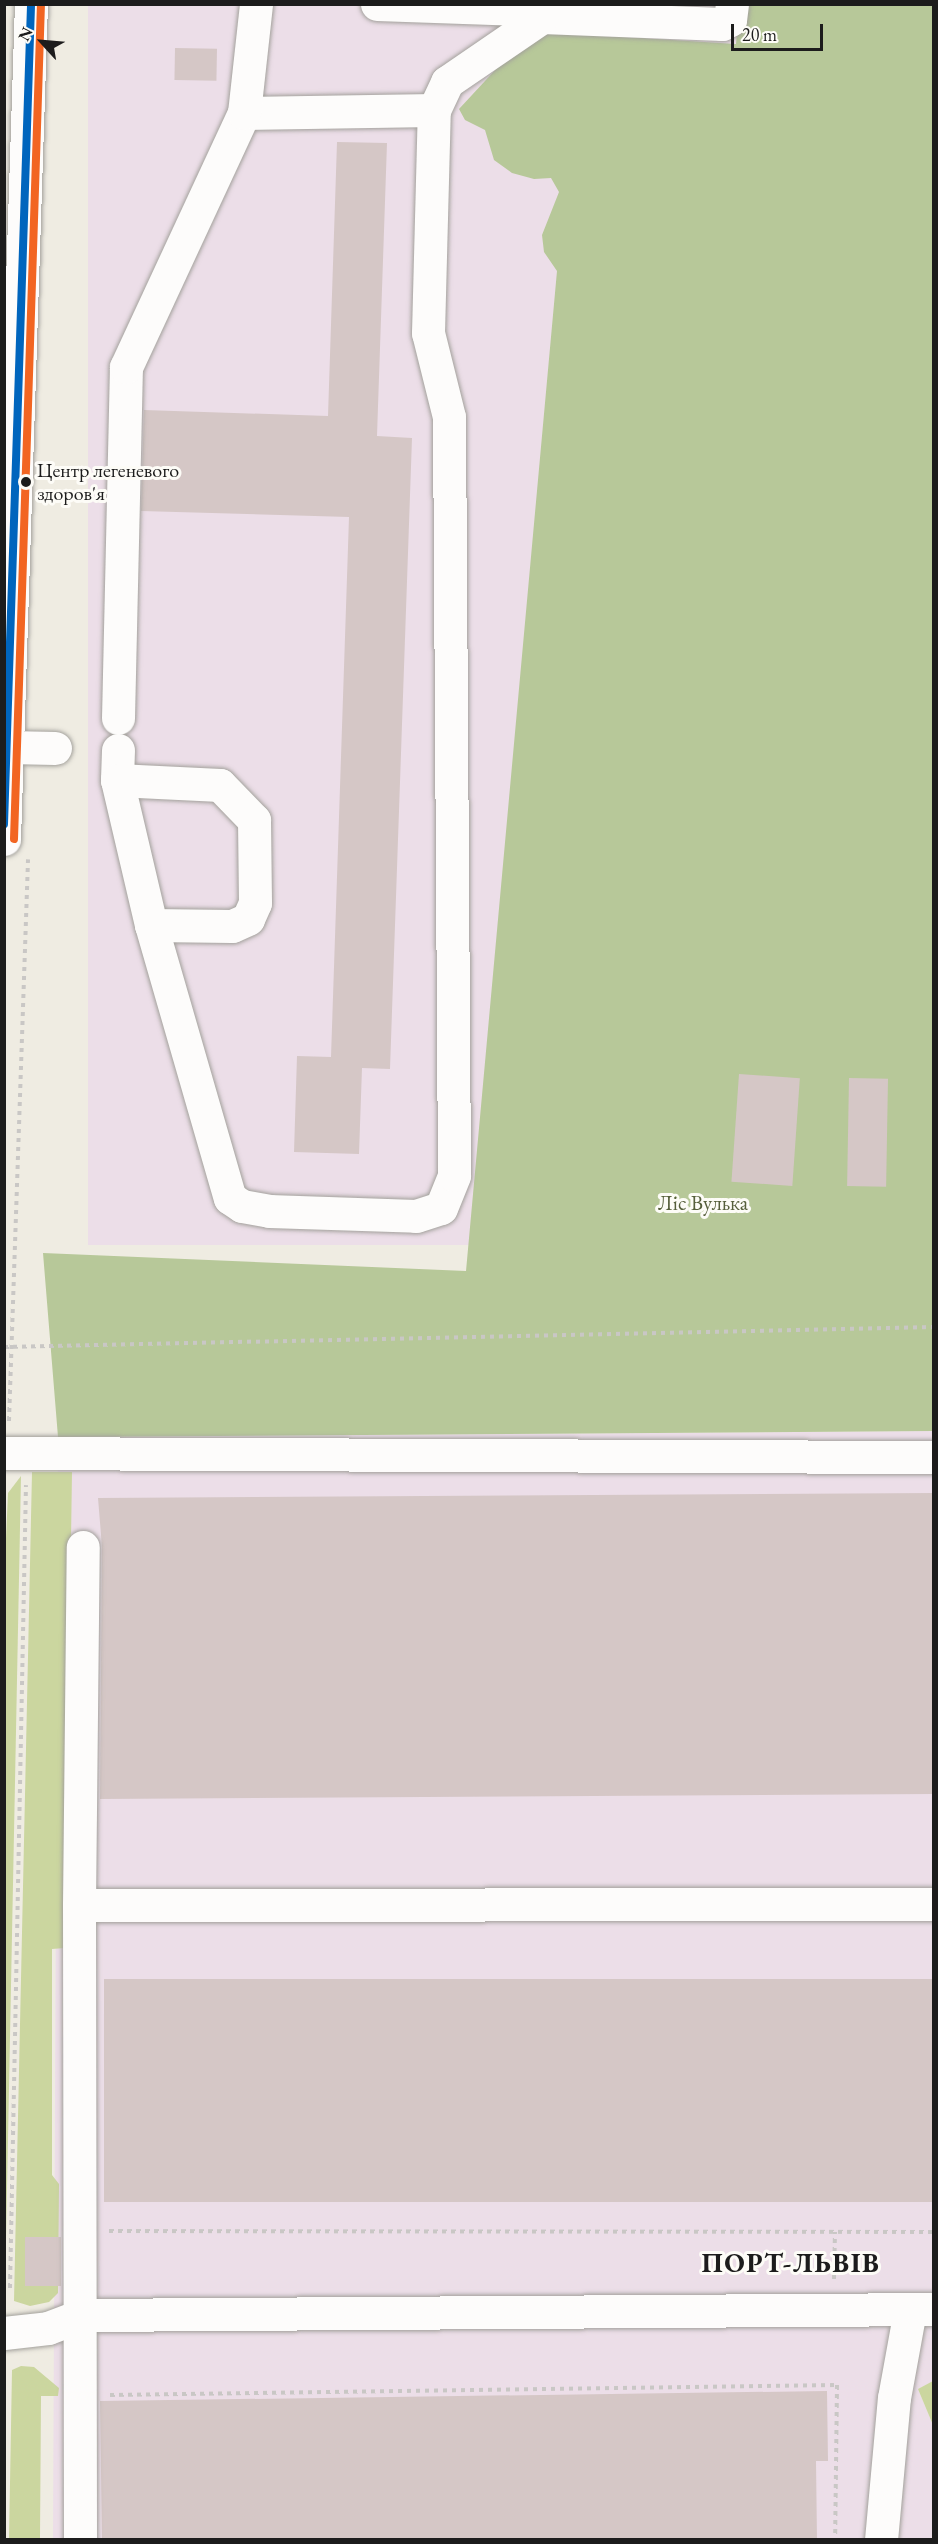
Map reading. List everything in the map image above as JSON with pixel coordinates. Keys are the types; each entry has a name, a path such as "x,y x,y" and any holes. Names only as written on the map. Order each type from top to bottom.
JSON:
{"lane":[{"path":"4,839 8,747 10,504 31,4"},
{"path":"256,4 244,113 126,367 117,749 151,925 230,1198 242,1206 269,1211 416,1216 441,1209 451,1190 454,1163 449,417 428,333 434,110 447,82 542,10"},
{"path":"377,4 542,10 722,24 730,20 732,4"},
{"path":"244,113 434,110"},
{"path":"8,747 56,748"},
{"path":"117,749 220,785 254,820 255,903 248,919 232,926 151,925"},
{"path":"4,1453 933,1456"},
{"path":"80,2540 82,2315 79,1905 83,1547"},
{"path":"79,1905 933,1904"},
{"path":"4,2333 48,2328 82,2315 922,2310 894,2398 881,2540"}],"path":[{"path":"4,1347 933,1327"},
{"path":"103,2231 933,2232"},
{"path":"834,2292 835,2232"},
{"path":"107,2395 837,2385 835,2540"}],"shaded area":[{"path":"88,5 933,5 933,1245 88,1245"},
{"path":"933,1431 934,2381 918,2389 933,2425 933,2539 53,2540 58,1437"}],"green space":[{"name":"Ліс Вулька","path":"739,5 933,5 933,1431 58,1437 43,1253 466,1271 557,271 544,252 542,235 559,192 551,178 534,179 512,173 494,160 485,130 465,120 459,109 523,40 546,32 736,44"},
{"path":"32,1472 72,1472 65,1948 52,1949 52,2175 59,2184 58,2293 49,2302 30,2306 14,2301"},
{"path":"21,1476 5,2292 5,1561 8,1493"},
{"path":"21,2366 34,2367 59,2388 58,2396 41,2396 40,2539 9,2539 12,2370"},
{"path":"933,2381 933,2425 918,2389"}],"building":[{"path":"175,48 217,49 216,81 174,80"},
{"path":"337,142 387,143 377,436 412,438 390,1069 362,1068 359,1154 294,1152 297,1056 331,1057 349,517 141,511 144,410 328,416"},
{"path":"739,1074 800,1078 792,1186 731,1182"},
{"path":"849,1078 888,1079 886,1187 847,1186"},
{"path":"933,1493 933,1794 100,1799 102,1547 98,1498"},
{"path":"104,1979 933,1979 933,2202 104,2202"},
{"path":"25,2237 61,2237 61,2286 25,2286"},
{"path":"827,2391 828,2461 816,2461 817,2540 102,2540 100,2401"}],"transit line":[{"path":"4,824 31,4"},
{"path":"14,839 41,4"}],"place":[{"name":"Центр легеневого здоров'я","path":"26,482"}],"district":[{"name":"ПОРТ-ЛЬВІВ","path":"791,2263"}]}
